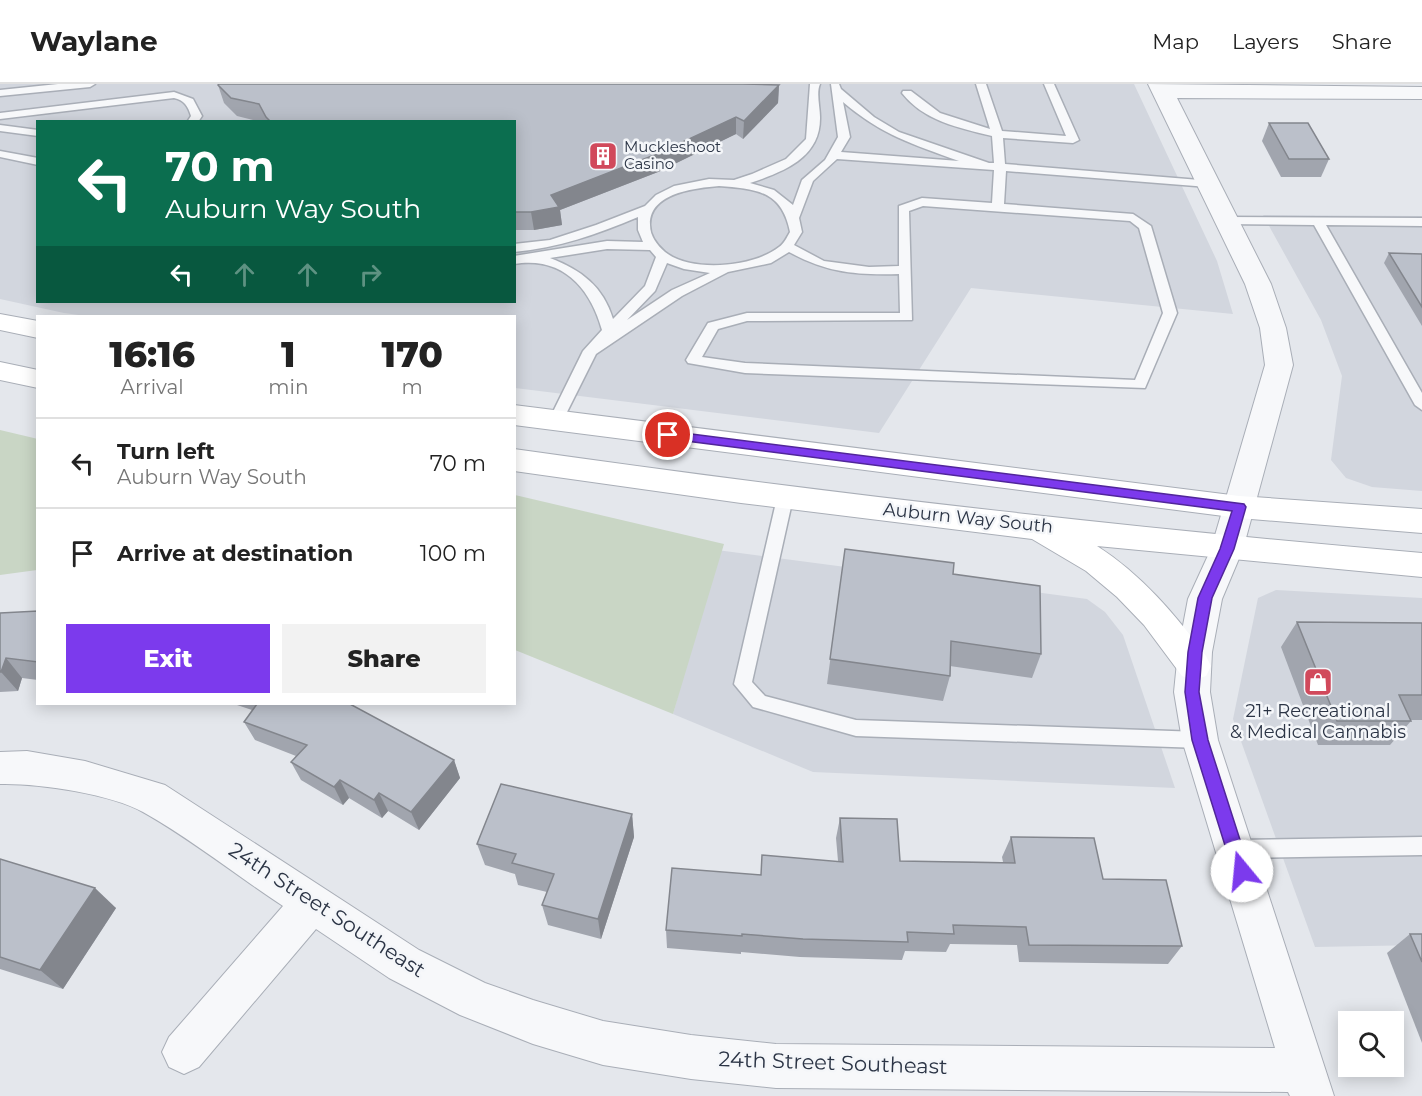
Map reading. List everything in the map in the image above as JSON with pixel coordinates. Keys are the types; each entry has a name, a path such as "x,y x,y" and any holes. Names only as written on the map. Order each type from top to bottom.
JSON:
{"main road":[{"path":"0,322 36,330"},
{"path":"0,371 36,379"},
{"path":"516,415 1239,507 1422,521"},
{"path":"516,441 536,439 556,420"},
{"name":"Auburn Way South","path":"516,460 784,498 1227,549 1422,565"},
{"path":"1009,523 1052,536 1093,559 1124,582 1149,605 1194,666"}],"street":[{"path":"1308,1083 1200,740 1192,692 1205,598 1227,549 1280,365 1273,328 1258,284 1161,88 1364,89 1422,93"},
{"name":"24th Street Southeast","path":"0,768 27,767 85,777 152,797 404,964 475,1000 533,1023 625,1047 776,1066 1308,1083"},
{"path":"184,1052 311,904"}],"lane":[{"path":"0,93 90,84"},
{"path":"734,183 764,174 804,151 813,138 813,87 816,84"},
{"path":"981,84 997,134 1000,167 998,207"},
{"path":"907,93 918,107 935,116 997,134 1073,140 1049,84"},
{"path":"794,217 808,180 834,155 844,137 835,87"},
{"path":"835,87 870,119 895,134 985,166"},
{"path":"0,116 174,95 184,96 191,101 197,116 194,120"},
{"path":"0,128 36,133"},
{"path":"0,154 36,162"},
{"path":"834,155 1208,183"},
{"path":"516,260 607,245 658,251 684,265 709,270 729,269 759,264 779,254 792,242 796,227 794,217 782,200 765,190 734,183 695,184 674,190 651,208 646,214 643,228 658,251 657,276 650,288 591,351 556,420"},
{"path":"922,202 998,207 1133,218 1145,226 1170,313 1140,385 746,368 693,360 713,326 747,318 907,317 903,209 922,202"},
{"path":"516,248 558,243 590,233 651,208"},
{"path":"1227,221 1422,222"},
{"path":"1318,222 1422,405"},
{"path":"787,246 821,264 869,271 904,270"},
{"path":"538,258 568,269 584,278 603,304 609,330"},
{"path":"591,351 677,293 729,269"},
{"path":"784,498 742,684 759,702 856,728 1200,740"},
{"path":"1235,849 1422,846"}],"shaded area":[{"path":"0,84 1134,84 1217,261 1233,314 971,288 879,433 516,388 516,315 79,315 0,299"},
{"path":"1263,215 1422,216 1422,491 1372,487 1346,478 1331,460 1342,376 1321,320"},
{"path":"717,550 1087,599 1105,612 1123,635 1175,788 813,772 673,714"},
{"path":"1276,590 1422,598 1422,945 1315,947 1233,719 1258,598"}],"green space":[{"path":"0,430 36,439 36,570 0,575"},
{"path":"516,495 724,544 673,714 516,650"}],"building":[{"name":"Muckleshoot Casino","path":"218,85 779,85 744,121 736,117 657,154 551,195 559,207 516,212 516,120 269,120 259,104 231,98"},
{"path":"1269,123 1308,123 1329,159 1289,159"},
{"path":"1389,253 1422,254 1422,307"},
{"path":"845,549 954,563 953,574 1040,586 1041,654 951,641 950,676 830,659"},
{"path":"36,611 36,662 6,658 0,672 0,613"},
{"path":"1297,622 1422,623 1422,695 1399,695 1411,721 1337,721"},
{"path":"256,705 352,705 454,760 411,812 379,793 374,800 340,780 334,787 291,762 307,745 244,722"},
{"path":"501,784 632,814 598,919 542,905 554,874 512,863 516,854 477,844"},
{"path":"840,818 897,819 900,861 1015,863 1011,837 1094,838 1103,879 1166,880 1182,946 1029,945 1026,927 953,925 954,934 907,932 908,942 803,939 742,934 742,936 666,930 672,868 761,875 762,855 843,862"},
{"path":"0,859 95,888 40,970 0,957"},
{"path":"1410,934 1422,934 1422,962"}],"place":[{"name":"Muckleshoot Casino","path":"603,156"},
{"name":"21+ Recreational & Medical Cannabis","path":"1318,682"}],"route":[{"path":"668,435 1239,507 1227,549 1205,598 1195,652 1192,692 1200,740 1242,871"}]}
